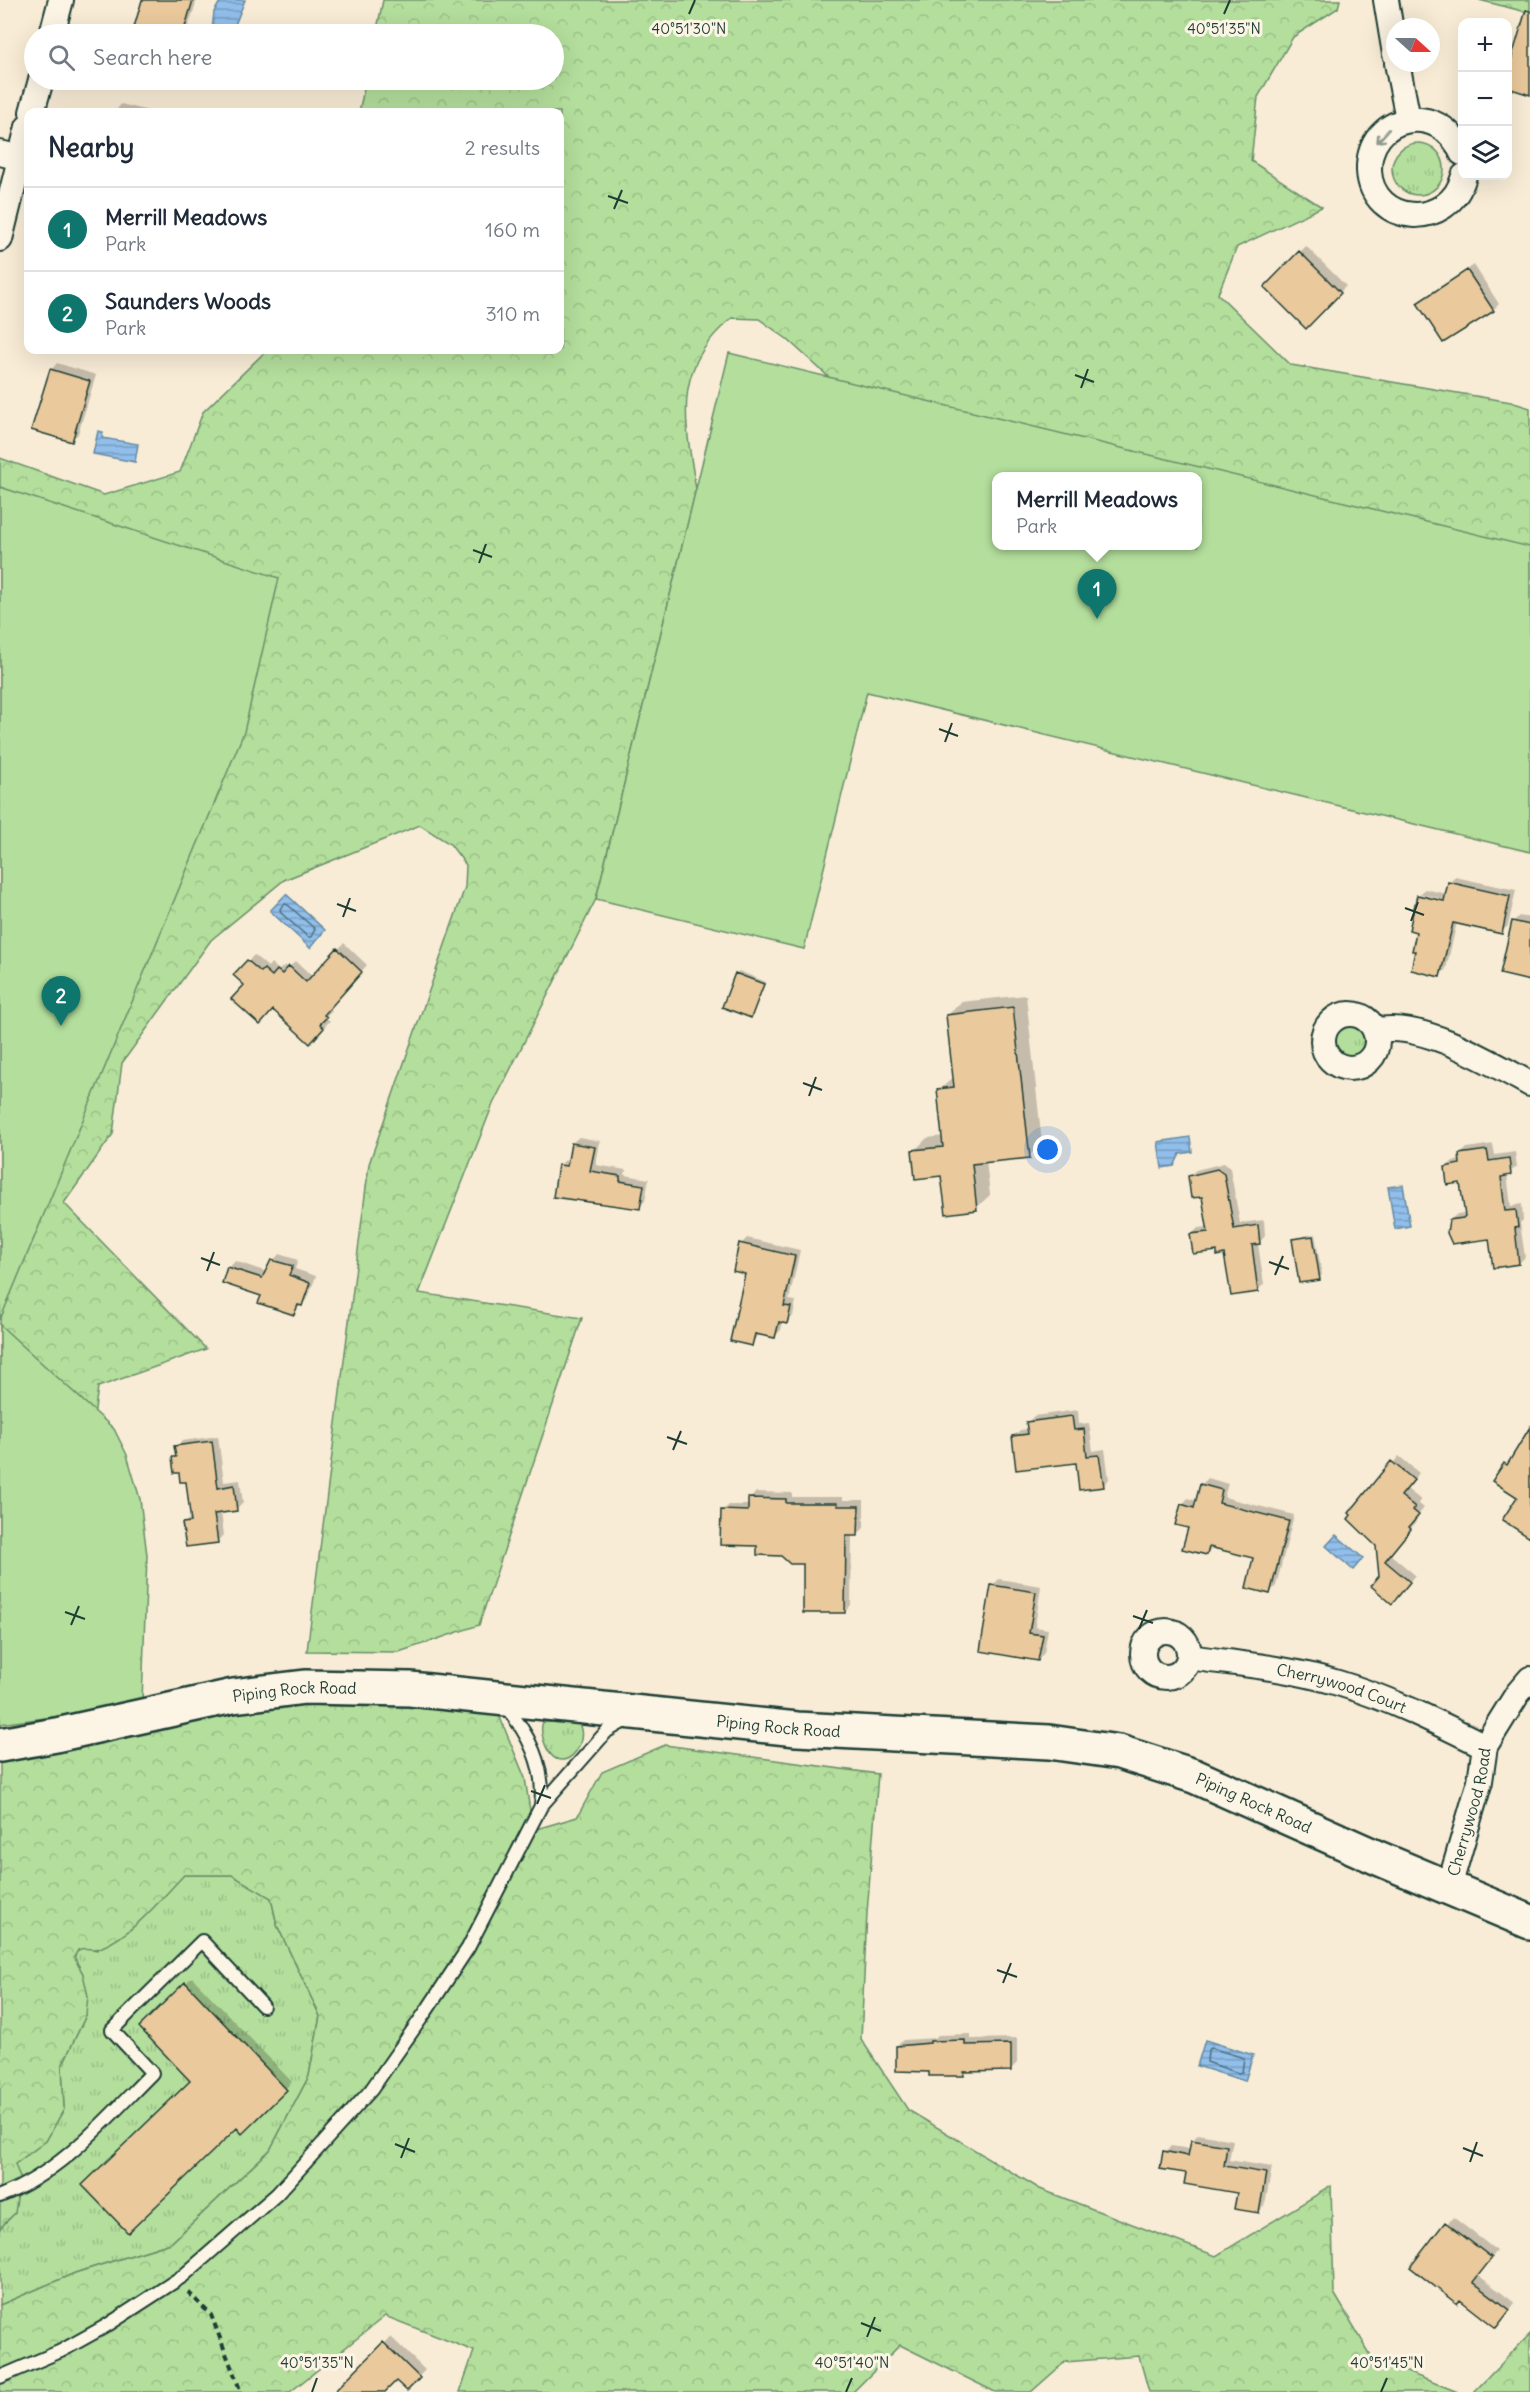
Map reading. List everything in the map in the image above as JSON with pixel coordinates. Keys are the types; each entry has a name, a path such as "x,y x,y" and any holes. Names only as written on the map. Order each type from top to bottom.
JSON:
{"street":[{"path":"55,24 61,0"},
{"path":"1386,0 1389,18"},
{"path":"1398,72 1408,119"},
{"path":"33,108 38,90"},
{"path":"1458,143 1447,129 1433,122 1408,119 1397,123 1377,142 1371,156 1369,172 1382,200 1394,210 1409,215 1425,215 1440,210 1452,200 1463,180"},
{"path":"0,239 10,155 24,133"},
{"path":"1375,1031 1402,1030 1425,1035 1477,1055 1530,1084"},
{"name":"Cherrywood Court","path":"1189,1657 1336,1682 1403,1706 1485,1746"},
{"name":"Cherrywood Road","path":"1449,1887 1480,1781 1485,1746 1530,1679"},
{"name":"Piping Rock Road","path":"0,1745 56,1736 233,1696 305,1688 410,1689 797,1730 1048,1742 1119,1752 1194,1776 1378,1858 1530,1922"}],"lane":[{"path":"496,1698 513,1715 525,1733 541,1773 543,1788 541,1806"},
{"path":"0,2377 61,2351 106,2326 174,2282 278,2194 371,2090 427,2010 468,1948 541,1806 607,1731 618,1723 642,1714"},
{"path":"0,2196 18,2189 59,2164 152,2073 111,2030 202,1941 263,2006"}],"path":[{"path":"188,2291 211,2315 241,2392"}],"green space":[{"path":"383,0 1340,0 1338,8 1293,37 1258,97 1251,161 1322,207 1237,247 1218,294 1291,365 1511,402 1530,408 1530,597 1202,547 1202,472 1183,472 830,378 787,339 759,319 732,318 712,337 699,356 691,376 686,418 696,489 596,899 493,1104 419,1293 582,1318 479,1625 399,1652 307,1651 369,1164 465,887 466,865 450,844 420,825 284,880 211,940 122,1063 113,1134 64,1203 206,1349 98,1387 82,1505 0,1724 0,458 104,495 180,472 203,412 263,354 564,354 564,108 360,108 364,90 564,90 564,24 378,24"},
{"path":"1479,0 1530,0 1530,13"},
{"path":"1418,143 1432,147 1440,155 1444,169 1440,183 1432,191 1418,195 1404,191 1396,183 1392,169 1396,155 1404,147"},
{"path":"729,353 1530,547 1530,852 867,692 804,949 596,899"},
{"path":"0,487 279,578 244,732 0,1320"},
{"path":"1350,1023 1363,1028 1368,1041 1363,1054 1350,1059 1337,1054 1332,1041 1337,1028"},
{"path":"0,1325 114,1429 127,1455 140,1499 147,1555 142,1702 0,1724"},
{"path":"300,1694 494,1703 525,1778 533,1830 577,1817 602,1772 665,1745 878,1774 867,1913 861,2039 908,2110 1040,2189 1216,2256 1331,2186 1334,2293 1373,2359 1458,2392 1149,2392 1139,2356 1065,2362 1031,2392 995,2392 900,2345 853,2392 460,2392 474,2351 385,2316 290,2392 0,2392 0,2305 75,2273 171,2243 270,2150 309,2076 320,2016 277,1925 271,1898 232,1875 184,1875 135,1926 100,1948 78,1950 74,1957 83,1974 88,1996 86,2015 62,2066 64,2109 46,2141 15,2164 20,2178 15,2213 0,2228 0,1745"},
{"path":"543,1722 578,1723 582,1733 581,1739 576,1751 568,1759 562,1760 552,1756 543,1739"},
{"path":"183,1875 233,1875 271,1897 277,1925 320,2016 309,2076 270,2150 171,2243 75,2273 0,2305 0,2228 15,2213 15,2164 46,2141 64,2109 62,2066 86,2015 83,1974 74,1957 83,1947 97,1950 143,1917"},
{"path":"1530,2334 1530,2392 1474,2392"}],"water":[{"path":"221,0 245,0 235,24 213,24 214,12"},
{"path":"98,431 103,432 102,438 138,444 135,462 93,454"},
{"path":"286,894 325,930 310,948 270,911"},
{"path":"1190,1137 1192,1152 1180,1154 1174,1166 1162,1168 1158,1142"},
{"path":"1403,1185 1410,1226 1395,1229 1388,1187"},
{"path":"1336,1535 1363,1558 1353,1570 1326,1546"},
{"path":"1205,2040 1253,2055 1245,2081 1197,2066"}],"building":[{"path":"142,0 193,0 186,24 135,24"},
{"path":"1526,10 1530,11 1530,95 1512,89 1512,57"},
{"path":"1299,251 1341,293 1306,329 1264,287"},
{"path":"1467,270 1494,311 1443,343 1417,303"},
{"path":"50,369 90,381 72,442 31,430"},
{"path":"1448,882 1510,896 1502,934 1453,923 1440,977 1411,970 1416,932 1409,930 1417,895 1444,901"},
{"path":"1512,921 1530,925 1530,981 1500,974"},
{"path":"337,948 362,972 324,1015 327,1017 320,1024 324,1028 310,1044 273,1010 260,1025 231,999 244,985 233,975 247,960 261,972 264,969 272,976 277,970 282,974 289,966 306,982"},
{"path":"735,973 764,984 751,1018 722,1007"},
{"path":"1013,1007 1030,1158 972,1164 977,1210 946,1214 941,1176 915,1179 912,1150 943,1147 937,1089 954,1087 946,1015"},
{"path":"571,1143 595,1147 590,1171 620,1176 620,1181 644,1185 640,1209 553,1197 558,1165 567,1166"},
{"path":"1487,1150 1489,1161 1509,1158 1511,1175 1501,1177 1505,1211 1516,1210 1518,1227 1515,1228 1519,1264 1493,1268 1489,1239 1452,1244 1447,1233 1449,1220 1465,1216 1460,1183 1447,1185 1445,1167 1460,1164 1459,1154"},
{"path":"1217,1169 1224,1174 1234,1229 1258,1225 1260,1244 1252,1245 1258,1292 1231,1296 1224,1254 1217,1256 1217,1251 1193,1254 1190,1234 1208,1232 1202,1197 1191,1198 1188,1176"},
{"path":"1313,1236 1320,1280 1299,1283 1292,1239"},
{"path":"739,1243 795,1256 784,1306 791,1307 787,1324 779,1322 775,1338 755,1334 752,1346 730,1341 745,1274 733,1271"},
{"path":"271,1260 293,1266 289,1275 310,1283 302,1306 298,1305 294,1315 258,1303 261,1296 222,1283 227,1267 262,1278"},
{"path":"1072,1416 1074,1430 1084,1429 1087,1456 1099,1455 1104,1487 1079,1490 1076,1463 1016,1470 1012,1436 1028,1434 1026,1422"},
{"path":"1530,1427 1530,1538 1502,1520 1517,1497 1492,1481 1504,1463 1507,1465"},
{"path":"212,1441 218,1488 234,1485 237,1511 214,1514 218,1543 186,1547 182,1523 191,1522 186,1482 180,1482 179,1473 174,1473 172,1457 176,1457 174,1446"},
{"path":"1391,1461 1414,1480 1401,1496 1415,1507 1413,1510 1419,1515 1409,1527 1411,1529 1385,1561 1410,1582 1392,1604 1371,1586 1379,1576 1376,1546 1348,1519 1351,1515 1349,1513"},
{"path":"1200,1484 1222,1490 1219,1503 1289,1521 1270,1594 1246,1588 1253,1558 1209,1547 1207,1555 1182,1549 1188,1528 1175,1525 1181,1504 1194,1508"},
{"path":"748,1498 786,1499 786,1503 837,1503 838,1506 859,1506 858,1536 846,1536 845,1613 803,1613 803,1564 790,1564 781,1556 757,1555 757,1546 720,1545 721,1510 748,1511"},
{"path":"991,1585 1036,1592 1029,1633 1043,1635 1038,1661 980,1651"},
{"path":"185,1982 287,2090 242,2134 237,2128 128,2233 82,2185 190,2081 139,2027"},
{"path":"965,2040 965,2045 1011,2044 1011,2071 964,2072 964,2076 929,2076 929,2072 896,2071 896,2046 930,2043 930,2041"},
{"path":"1191,2140 1227,2146 1224,2166 1266,2173 1259,2213 1234,2209 1237,2193 1184,2184 1186,2173 1160,2169 1163,2151 1188,2156"},
{"path":"1445,2222 1492,2258 1473,2282 1510,2310 1496,2328 1460,2300 1457,2304 1410,2267"},
{"path":"383,2342 420,2378 407,2391 396,2381 385,2392 334,2392"}],"place":[{"name":"Merrill Meadows","path":"1097,619"},
{"name":"Saunders Woods","path":"61,1026"}]}
